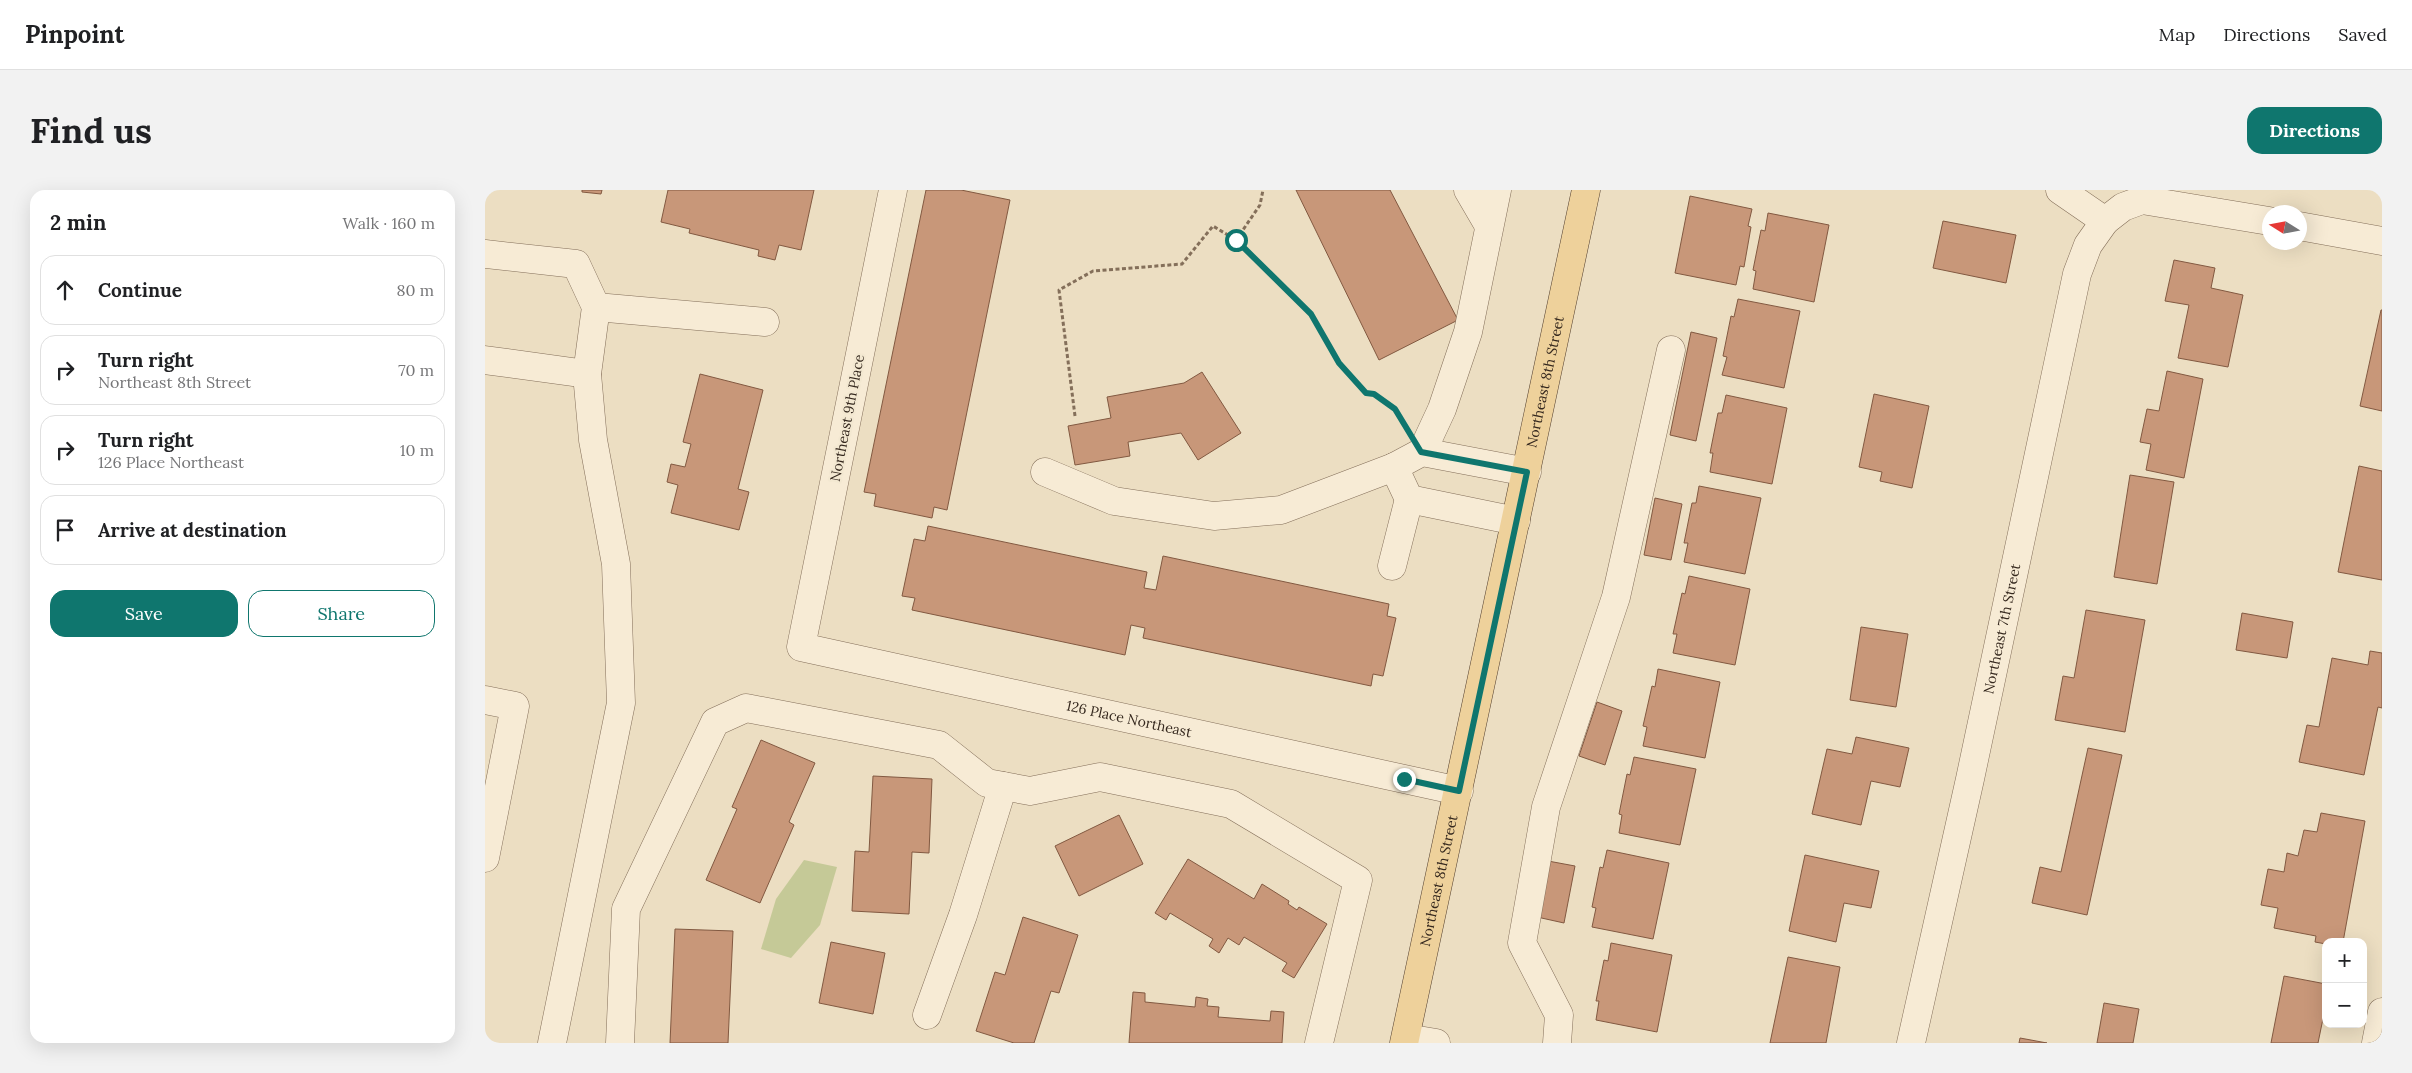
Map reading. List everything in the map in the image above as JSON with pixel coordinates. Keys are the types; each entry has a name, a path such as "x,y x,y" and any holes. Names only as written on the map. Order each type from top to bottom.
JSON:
{"main road":[{"name":"Northeast 8th Street","path":"1405,1040 1586,190"}],"street":[{"name":"Northeast 9th Place","path":"801,647 893,190"},
{"path":"1468,190 1489,226"},
{"path":"1045,472 1114,501 1214,516 1281,510 1394,467 1421,452 1442,409 1467,332 1497,190"},
{"path":"2060,190 2105,221"},
{"name":"Northeast 7th Street","path":"1911,1043 1972,769 2077,274 2088,245 2105,221 2123,207 2142,200 2262,220"},
{"path":"2307,227 2382,241"},
{"path":"485,254 576,264 596,307 587,374 593,440 616,564 621,703 552,1043"},
{"path":"596,307 765,322"},
{"path":"1557,1043 1559,1015 1522,943 1546,807 1615,597 1671,350"},
{"path":"485,360 587,374"},
{"path":"1421,452 1527,472"},
{"path":"1392,566 1409,499 1394,467"},
{"path":"1409,499 1516,522"},
{"name":"126 Place Northeast","path":"801,647 1459,791"},
{"path":"485,700 515,706 485,858"},
{"path":"620,1043 626,908 715,722 746,708 939,745 987,783 1030,791 1101,777 1231,804 1358,880 1319,1043"},
{"path":"927,1015 963,915 1003,786"},
{"path":"2376,1043 2382,1012"},
{"path":"1405,1040 1436,1043"}],"path":[{"path":"1236,240 1260,205 1263,190"},
{"path":"1075,416 1059,290 1093,271 1182,264 1213,226 1236,240 1311,314 1339,363 1366,393 1374,394 1395,409 1421,452"}],"green space":[{"path":"804,860 837,867 820,925 791,958 761,949 776,899"}],"building":[{"path":"582,190 602,190 601,194 582,192"},
{"path":"668,190 814,190 801,250 779,245 775,260 758,256 759,250 689,233 690,229 661,222"},
{"path":"926,190 961,190 1010,200 947,510 934,507 932,518 874,506 876,494 864,492"},
{"path":"1296,190 1390,190 1458,320 1379,360"},
{"path":"1690,196 1752,209 1748,226 1751,227 1744,267 1740,266 1736,285 1675,273"},
{"path":"1768,213 1829,225 1814,302 1753,289 1756,271 1753,270 1761,230 1765,231"},
{"path":"1943,221 2016,235 2006,283 1933,268"},
{"path":"2174,260 2215,268 2211,288 2243,295 2228,367 2178,358 2189,305 2165,301"},
{"path":"1738,299 1800,311 1784,388 1722,375 1727,357 1723,356 1731,316 1734,317"},
{"path":"2382,310 2382,411 2360,406"},
{"path":"1691,332 1717,338 1696,441 1670,435"},
{"path":"2167,371 2203,379 2184,478 2146,470 2151,444 2140,442 2147,409 2159,411"},
{"path":"1202,372 1241,433 1198,460 1181,433 1128,442 1130,456 1075,465 1068,426 1111,418 1107,397 1184,383"},
{"path":"700,374 763,390 738,489 749,492 739,530 671,513 678,485 667,482 671,464 685,467 691,444 683,442"},
{"path":"1874,394 1929,406 1912,488 1880,481 1882,472 1859,467"},
{"path":"1726,395 1787,408 1772,484 1710,472 1713,453 1710,453 1718,413 1722,413"},
{"path":"2359,466 2382,471 2382,580 2338,572"},
{"path":"2130,475 2174,482 2157,584 2114,577"},
{"path":"1699,486 1761,498 1745,574 1684,562 1688,543 1684,543 1692,503 1696,503"},
{"path":"1655,498 1682,504 1671,560 1644,555"},
{"path":"928,526 1147,572 1144,588 1156,590 1163,556 1389,604 1387,616 1396,618 1383,676 1373,674 1371,686 1143,638 1145,628 1131,625 1125,655 912,610 915,598 902,596 914,539 925,541"},
{"path":"1689,576 1750,589 1735,665 1673,653 1677,634 1673,634 1682,593 1685,594"},
{"path":"2086,610 2145,620 2125,732 2055,720 2063,676 2074,678"},
{"path":"2242,613 2293,622 2287,658 2236,650"},
{"path":"1861,627 1908,634 1896,707 1850,700"},
{"path":"2370,651 2382,653 2382,708 2378,707 2364,775 2299,762 2307,725 2319,727 2332,658 2368,665"},
{"path":"1658,669 1720,682 1705,758 1643,746 1647,727 1643,726 1652,686 1655,687"},
{"path":"1597,702 1622,711 1605,765 1579,756"},
{"path":"1856,737 1909,748 1900,787 1871,781 1861,825 1812,814 1827,749 1852,754"},
{"path":"761,740 815,763 789,822 794,825 760,903 706,880 737,809 732,807"},
{"path":"2088,748 2122,755 2087,915 2032,903 2040,867 2061,872"},
{"path":"1634,757 1696,769 1680,845 1619,833 1622,815 1619,814 1627,774 1630,775"},
{"path":"873,776 932,779 929,853 912,852 909,914 852,911 855,851 869,852"},
{"path":"2321,813 2365,821 2344,938 2322,938 2322,943 2315,942 2316,936 2274,928 2278,908 2261,905 2268,869 2284,872 2287,853 2298,856 2304,830 2317,832"},
{"path":"1119,815 1143,864 1079,896 1055,846"},
{"path":"1607,850 1669,863 1653,939 1592,927 1596,908 1592,907 1600,867 1603,868"},
{"path":"1805,855 1879,871 1871,908 1844,903 1836,942 1789,931"},
{"path":"1188,859 1254,899 1262,884 1289,901 1288,904 1297,910 1299,907 1327,924 1294,978 1282,971 1287,963 1244,937 1239,945 1228,938 1219,953 1209,946 1213,939 1170,913 1166,920 1155,913"},
{"path":"1548,861 1575,866 1564,923 1537,917"},
{"path":"1023,917 1078,935 1059,993 1051,991 1034,1043 1014,1043 976,1031 995,972 1005,975"},
{"path":"675,929 733,931 728,1043 670,1043"},
{"path":"831,942 885,953 873,1014 819,1003"},
{"path":"1611,943 1672,955 1657,1032 1596,1020 1599,1001 1596,1001 1604,960 1608,961"},
{"path":"1788,957 1840,967 1826,1043 1770,1043"},
{"path":"2284,976 2322,983 2322,1024 2318,1043 2271,1043"},
{"path":"1133,992 1145,993 1145,1002 1195,1007 1196,997 1208,999 1207,1006 1219,1007 1218,1017 1270,1021 1271,1011 1284,1012 1282,1043 1129,1043"},
{"path":"2104,1003 2139,1009 2133,1043 2097,1043"},
{"path":"2020,1038 2047,1043 2019,1043"}],"route":[{"path":"1236,240 1311,314 1339,363 1366,393 1374,394 1395,409 1421,452 1527,472 1459,791 1404,779"}]}
